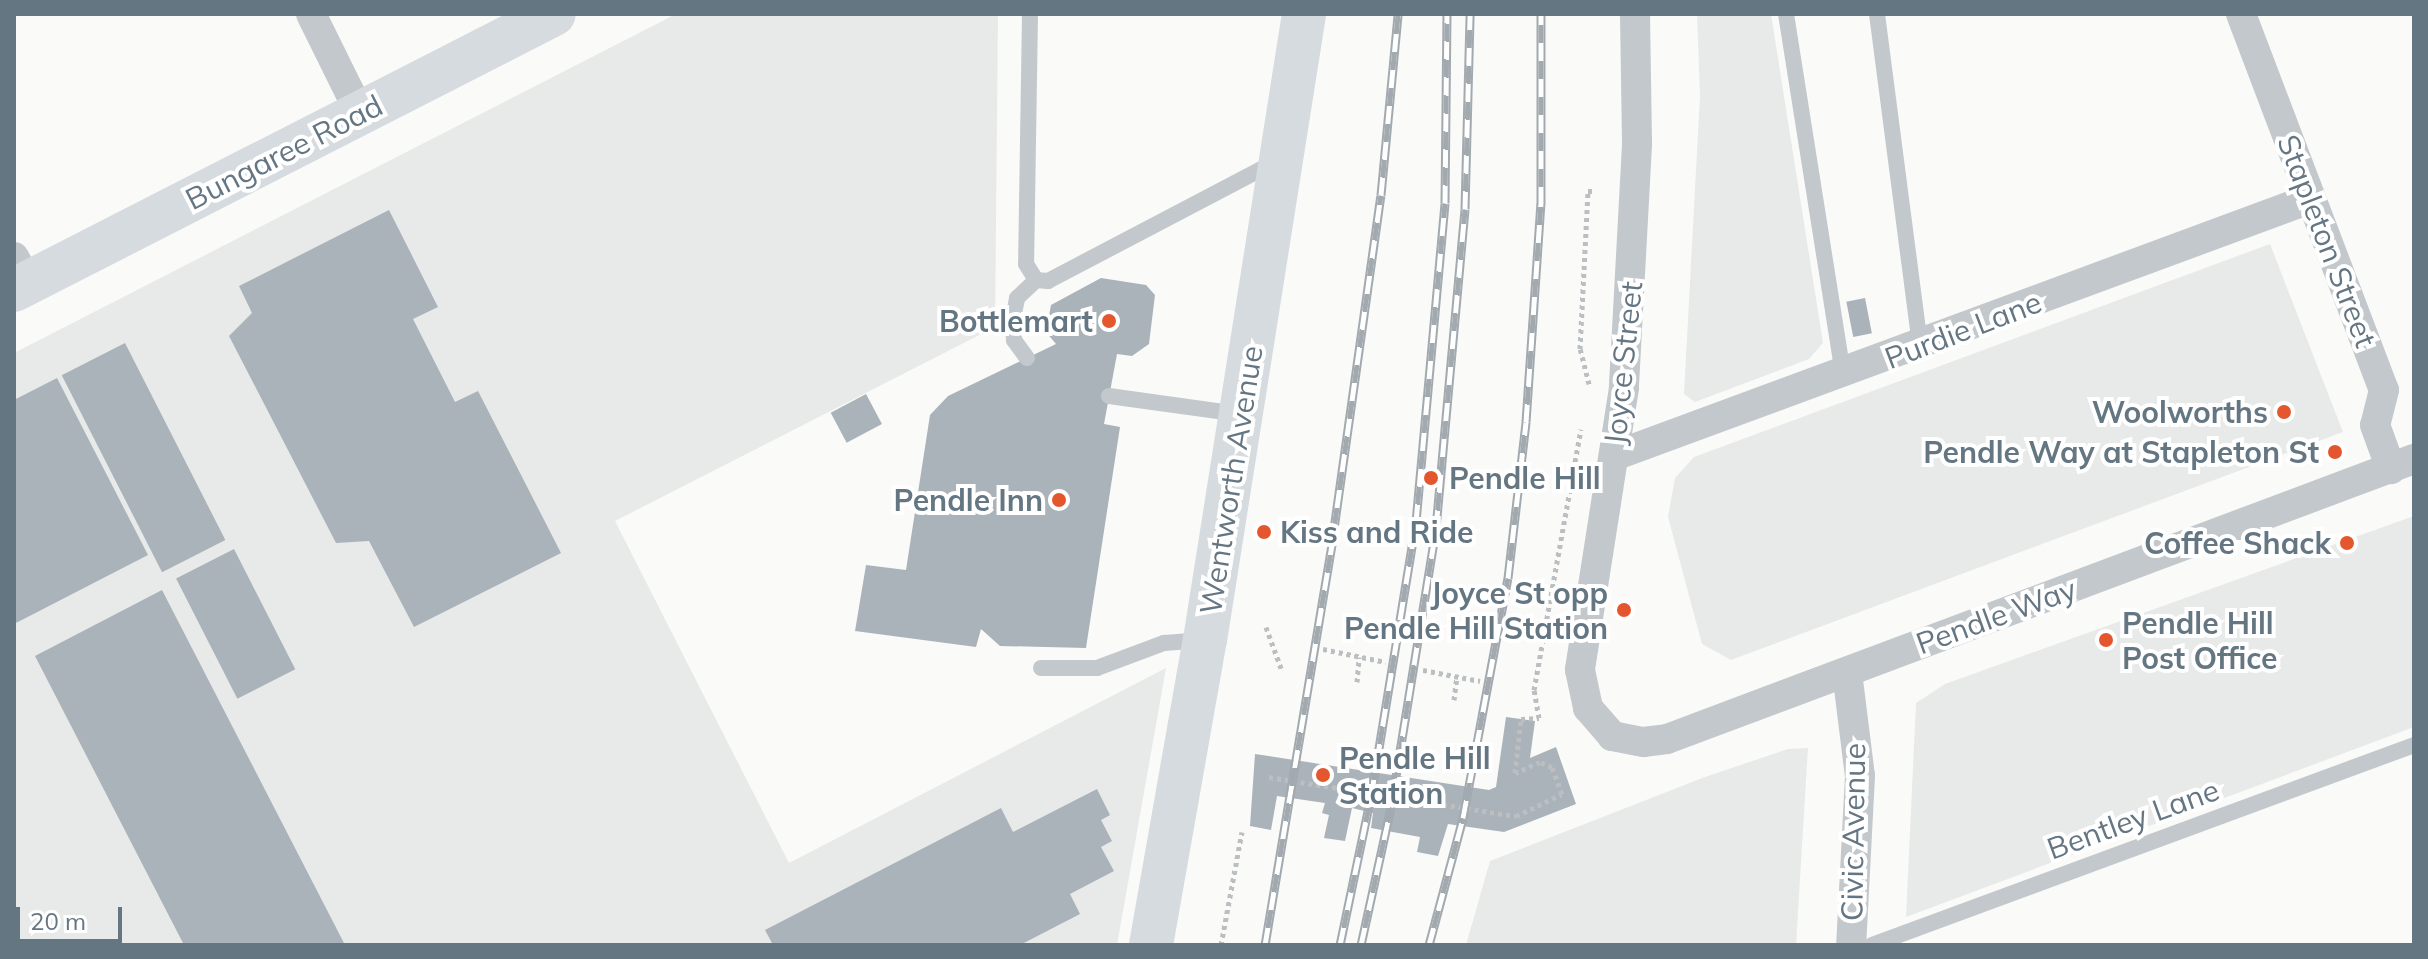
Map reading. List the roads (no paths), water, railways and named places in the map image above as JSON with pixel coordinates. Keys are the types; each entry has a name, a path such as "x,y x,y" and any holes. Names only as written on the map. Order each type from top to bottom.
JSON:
{"main road":[{"name":"Bungaree Road","path":"19,276 360,113 554,14"},
{"name":"Wentworth Avenue","path":"1151,945 1205,640 1304,14"}],"street":[{"path":"311,14 360,113"},
{"name":"Joyce Street","path":"1588,708 1580,670 1624,388 1632,262 1635,14"},
{"name":"Stapleton Street","path":"2241,14 2384,390 2375,425 2402,464"},
{"name":"Purdie Lane","path":"1614,456 1920,347 2310,199"},
{"name":"Pendle Way","path":"1588,708 1612,736 1643,742 1690,731 2402,464"},
{"name":"Civic Avenue","path":"1847,672 1860,776 1851,945"}],"lane":[{"path":"1030,14 1026,264 1036,280"},
{"path":"1786,14 1843,375"},
{"path":"1877,14 1920,347"},
{"path":"1027,358 1014,340 1013,319 1017,298 1036,280 1048,281 1283,158"},
{"path":"1109,396 1242,414"},
{"path":"1041,668 1097,668 1164,643 1205,640"},
{"name":"Bentley Lane","path":"1872,945 2414,745"}],"railway":[{"path":"1265,945 1332,543 1381,195 1398,14"},
{"path":"1340,945 1371,797 1416,522 1445,203 1447,14"},
{"path":"1361,945 1391,807 1436,528 1465,209 1470,14"},
{"path":"1429,945 1463,818 1508,578 1526,422 1541,204 1541,14"}],"place":[{"name":"Bottlemart","path":"1109,321"},
{"name":"Woolworths","path":"2284,412"},
{"name":"Pendle Way at Stapleton St","path":"2335,452"},
{"name":"Pendle Hill","path":"1431,478"},
{"name":"Pendle Inn","path":"1059,500"},
{"name":"Kiss and Ride","path":"1264,532"},
{"name":"Coffee Shack","path":"2347,543"},
{"name":"Joyce St opp Pendle Hill Station","path":"1624,610"},
{"name":"Pendle Hill Post Office","path":"2106,640"},
{"name":"Pendle Hill Station","path":"1323,775"}]}
